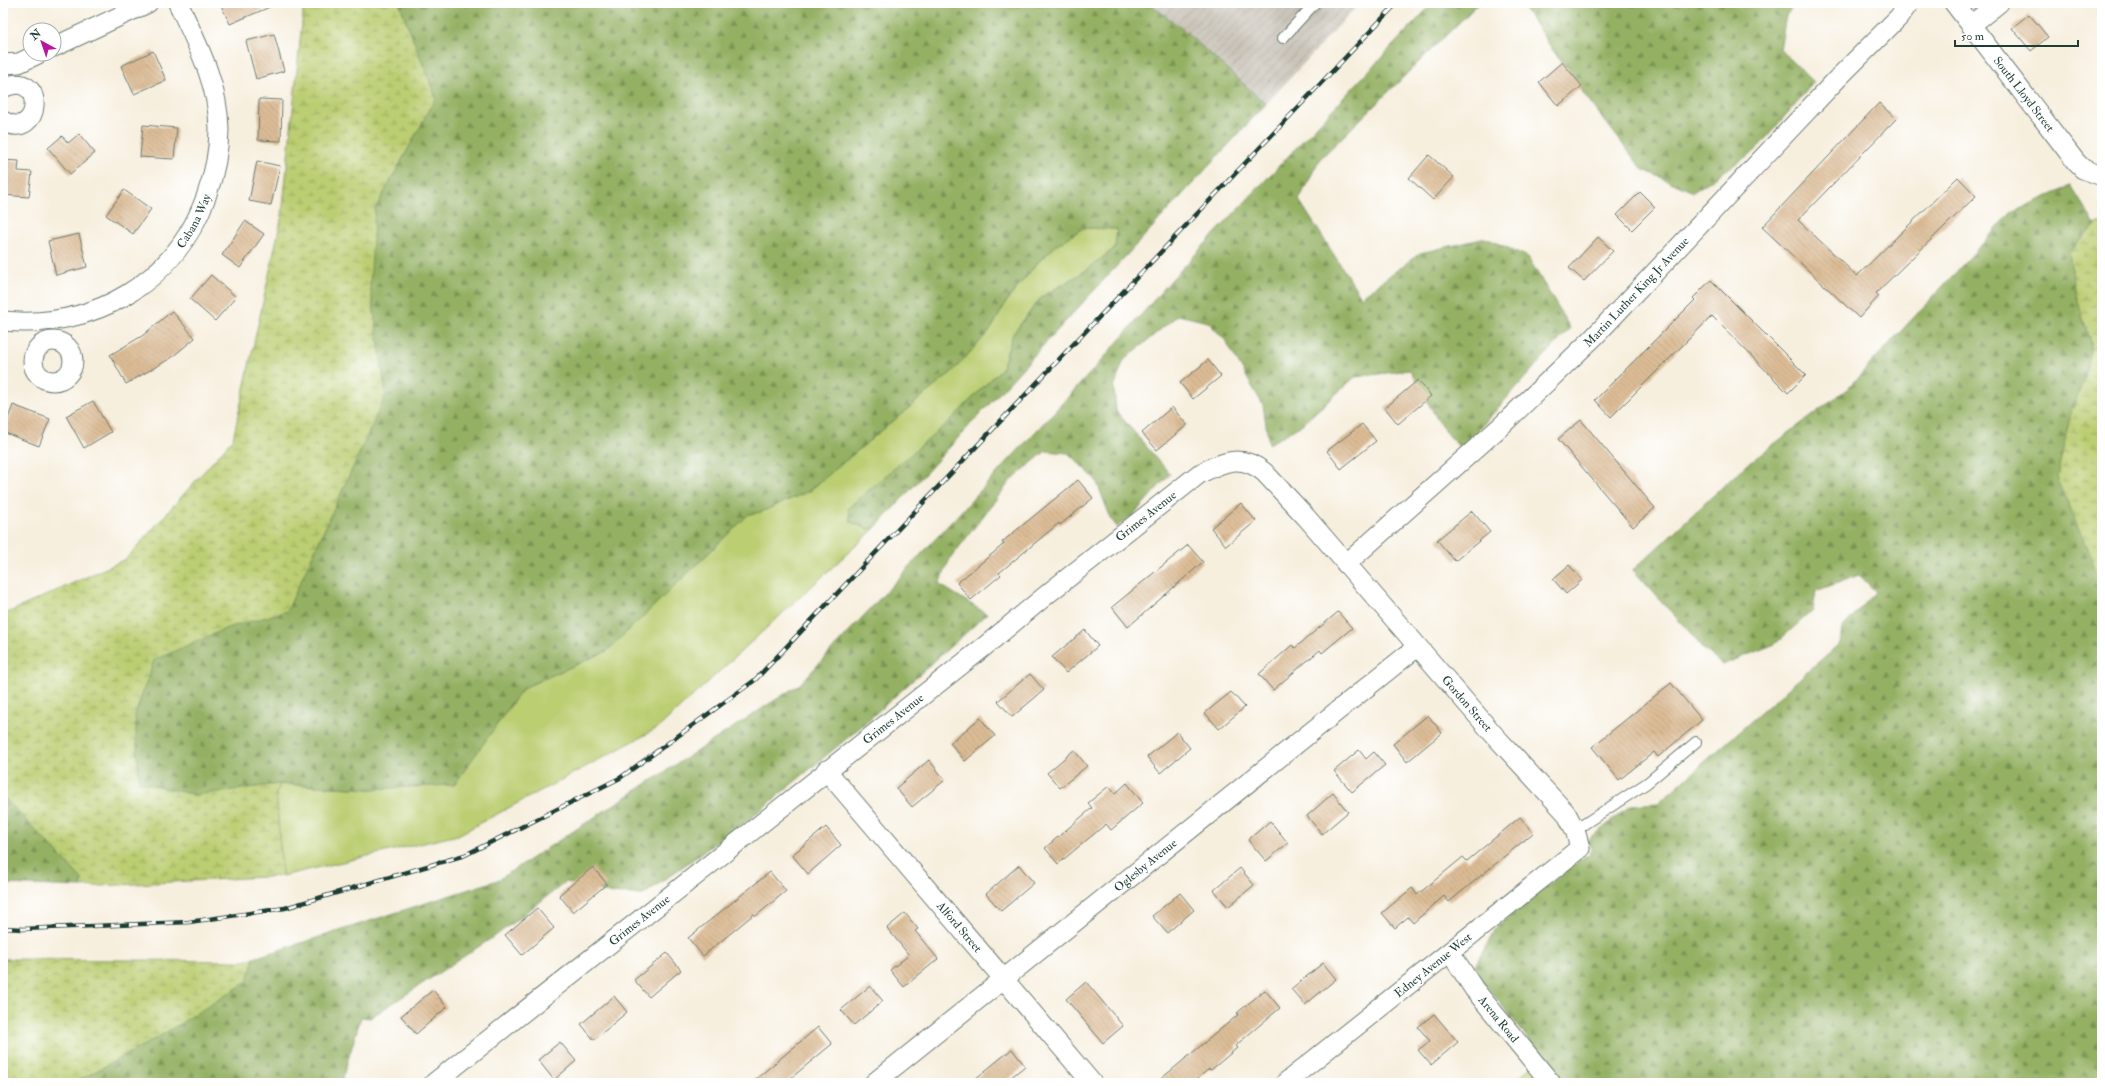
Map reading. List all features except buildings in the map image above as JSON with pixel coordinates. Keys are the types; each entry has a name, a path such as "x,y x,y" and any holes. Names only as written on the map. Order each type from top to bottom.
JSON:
{"street":[{"path":"62,43 148,3"},
{"name":"Cabana Way","path":"3,320 29,322 76,317 98,310 136,290 167,262 183,242 203,206 215,170 218,152 219,129 216,101 206,64 178,3"},
{"name":"Martin Luther King Jr Avenue","path":"1346,564 1500,427 1593,338 1839,77 1899,17 1909,3"},
{"name":"South Lloyd Street","path":"1954,3 2076,162 2083,169 2102,176"},
{"path":"1972,25 1999,3"},
{"path":"3,121 12,124 19,124 32,115 35,108 35,100 32,93 26,87 18,84 7,86 5,65 22,62"},
{"path":"49,320 51,340"},
{"name":"Grimes Avenue","path":"434,1083 826,770 985,646 1050,592 1199,474 1220,463 1241,460 1260,469 1306,517 1346,564"},
{"name":"Gordon Street","path":"1346,564 1417,647 1566,813 1576,830 1580,848"},
{"name":"Oglesby Avenue","path":"874,1083 1002,978 1417,647"},
{"name":"Alford Street","path":"826,770 1092,1083"},
{"name":"Edney Avenue West","path":"1285,1083 1580,848"},
{"name":"Arena Road","path":"1450,952 1474,988 1551,1083"}],"lane":[{"path":"1283,38 1315,3"},
{"path":"1576,830 1647,783 1696,742"}],"shaded area":[{"path":"1149,3 1360,3 1266,104 1180,27"}],"green space":[{"path":"304,3 399,3 436,98 375,209 370,285 386,395 287,611 227,628 154,660 135,715 139,782 195,795 280,784 276,794 282,876 81,887 82,879 3,796 3,615 126,559 233,439 282,215"},
{"path":"399,3 1149,3 1180,27 1266,104 875,528 867,529 851,522 848,508 951,420 1002,368 1013,334 1042,297 1087,270 1115,248 1117,229 1083,228 1057,245 1039,261 1008,299 991,329 953,371 809,491 761,512 749,514 607,651 523,688 454,785 370,789 280,784 195,795 139,782 135,715 154,660 227,628 287,611 386,395 370,285 375,209 436,98"},
{"path":"1433,3 1479,3 1319,160 1299,200 1361,297 1420,253 1486,238 1528,257 1570,328 1461,449 1441,426 1410,370 1355,377 1300,426 1269,444 1263,405 1225,340 1208,322 1178,315 1124,360 1114,387 1116,411 1170,474 1134,514 1117,527 1111,519 1096,480 1068,453 1046,451 1011,480 950,559 939,584 987,614 857,730 752,817 643,895 609,893 566,882 498,934 370,1018 361,1017 341,1083 74,1083 155,1039 247,982 254,958 498,880 800,684 1095,368 1174,277"},
{"path":"1510,3 1795,3 1786,16 1780,49 1814,82 1755,151 1693,192 1642,169 1577,85 1524,8"},
{"path":"2071,186 2095,225 2069,252 2076,294 2091,346 2084,379 2071,412 2057,477 2102,584 2102,1083 1563,1083 1473,969 1498,925 1585,856 1591,855 1590,852 1593,850 1587,841 1631,805 1658,803 1840,643 1842,628 1876,592 1859,575 1816,591 1813,610 1775,644 1722,665 1702,648 1695,638 1633,570 1745,466 1847,389 2011,213"},
{"path":"2097,223 2102,223 2102,584 2057,477 2071,412 2084,379 2091,346 2076,294 2069,252"},
{"path":"1083,228 1117,229 1115,248 1087,270 1041,297 1013,334 1002,368 951,420 867,529 875,528 658,728 458,835 282,876 276,793 280,784 370,789 454,784 523,688 607,651 749,514 761,512 809,491 953,371 991,329 1008,299 1039,261 1057,245"},
{"path":"3,796 82,879 81,887 3,884"},
{"path":"254,958 247,982 155,1039 74,1083 3,1082 3,959 244,961"},
{"path":"1542,1057 1563,1083 1512,1083"}],"railway":[{"path":"3,928 23,929 189,922 285,908 465,855 620,778 755,680 1397,3"}]}
